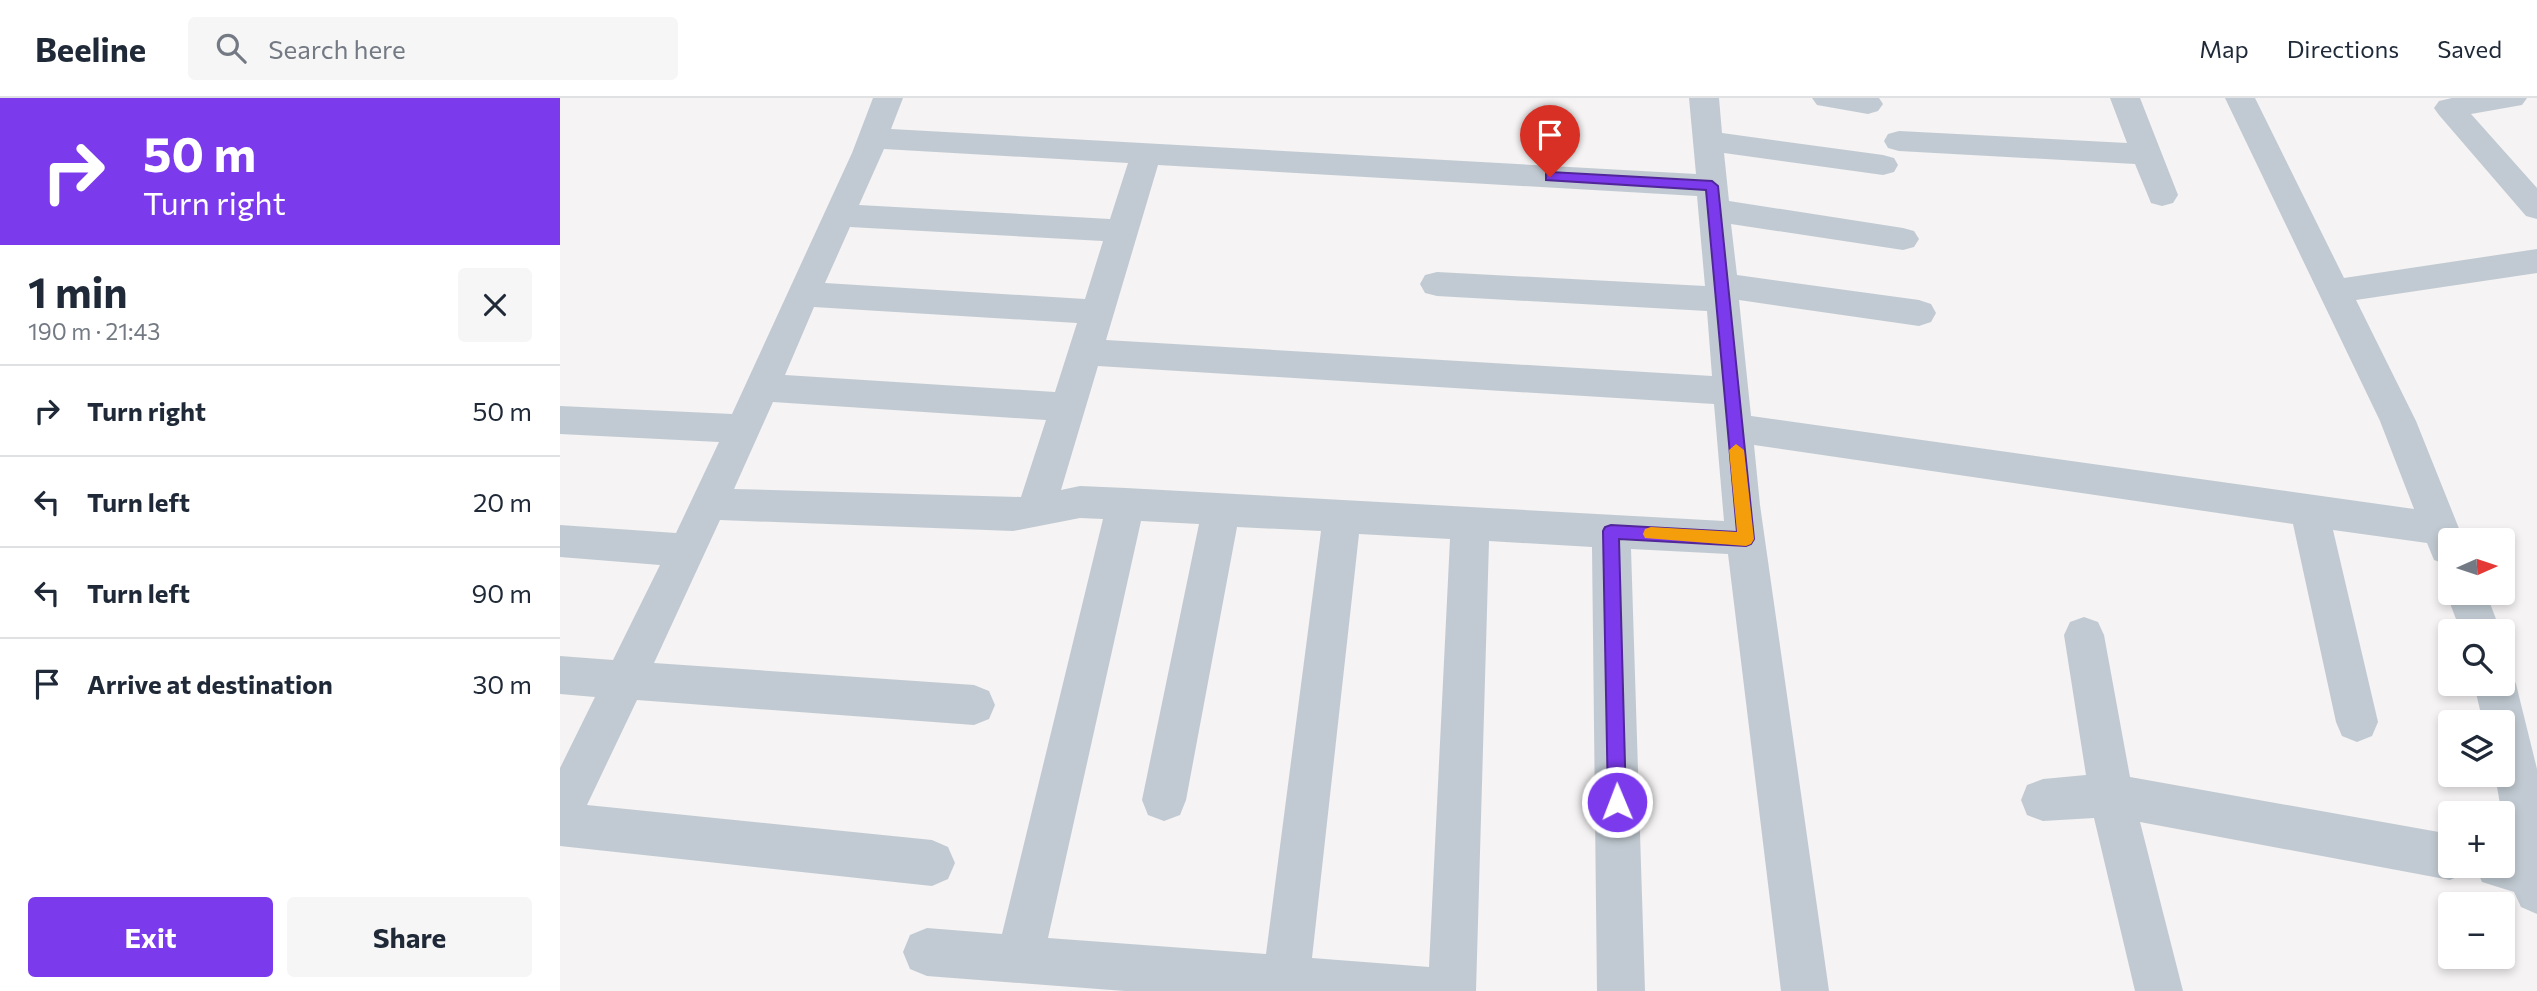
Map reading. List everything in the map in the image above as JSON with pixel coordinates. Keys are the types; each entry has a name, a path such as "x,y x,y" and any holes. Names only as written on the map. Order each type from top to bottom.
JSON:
{"street":[{"path":"560,816 709,504 888,98"},
{"path":"1704,98 1746,539 1805,991"},
{"path":"1827,98 1868,104"},
{"path":"2125,98 2161,195"},
{"path":"2240,98 2337,291 2398,421 2440,528"},
{"path":"2512,98 2449,108 2537,208"},
{"path":"872,138 1146,154 1713,198 1903,239"},
{"path":"1708,141 1891,153 2146,154"},
{"path":"1035,511 1146,154"},
{"path":"2505,172 2537,167"},
{"path":"838,215 1122,231"},
{"path":"2337,291 2537,261"},
{"path":"1437,284 1722,292 1919,313"},
{"path":"803,294 1096,312"},
{"path":"1083,352 1732,410 2309,510 2438,539"},
{"path":"762,387 1066,407"},
{"path":"560,420 743,429"},
{"path":"709,504 1013,516 1080,502 1746,539"},
{"path":"1019,960 1126,504"},
{"path":"1164,800 1220,510"},
{"path":"2309,510 2357,722"},
{"path":"1286,980 1342,516"},
{"path":"1452,991 1470,523"},
{"path":"1611,531 1621,991"},
{"path":"560,541 687,550"},
{"path":"2084,635 2111,795 2159,991"},
{"path":"560,675 974,705"},
{"path":"2498,696 2522,796 2523,877"},
{"path":"2043,800 2111,795 2438,856"},
{"path":"560,824 932,863"},
{"path":"927,952 1430,991"}],"slow traffic":[{"path":"1651,534 1746,539 1736,450"}],"route":[{"path":"1550,177 1712,186 1746,539 1611,531 1617,802"}]}
